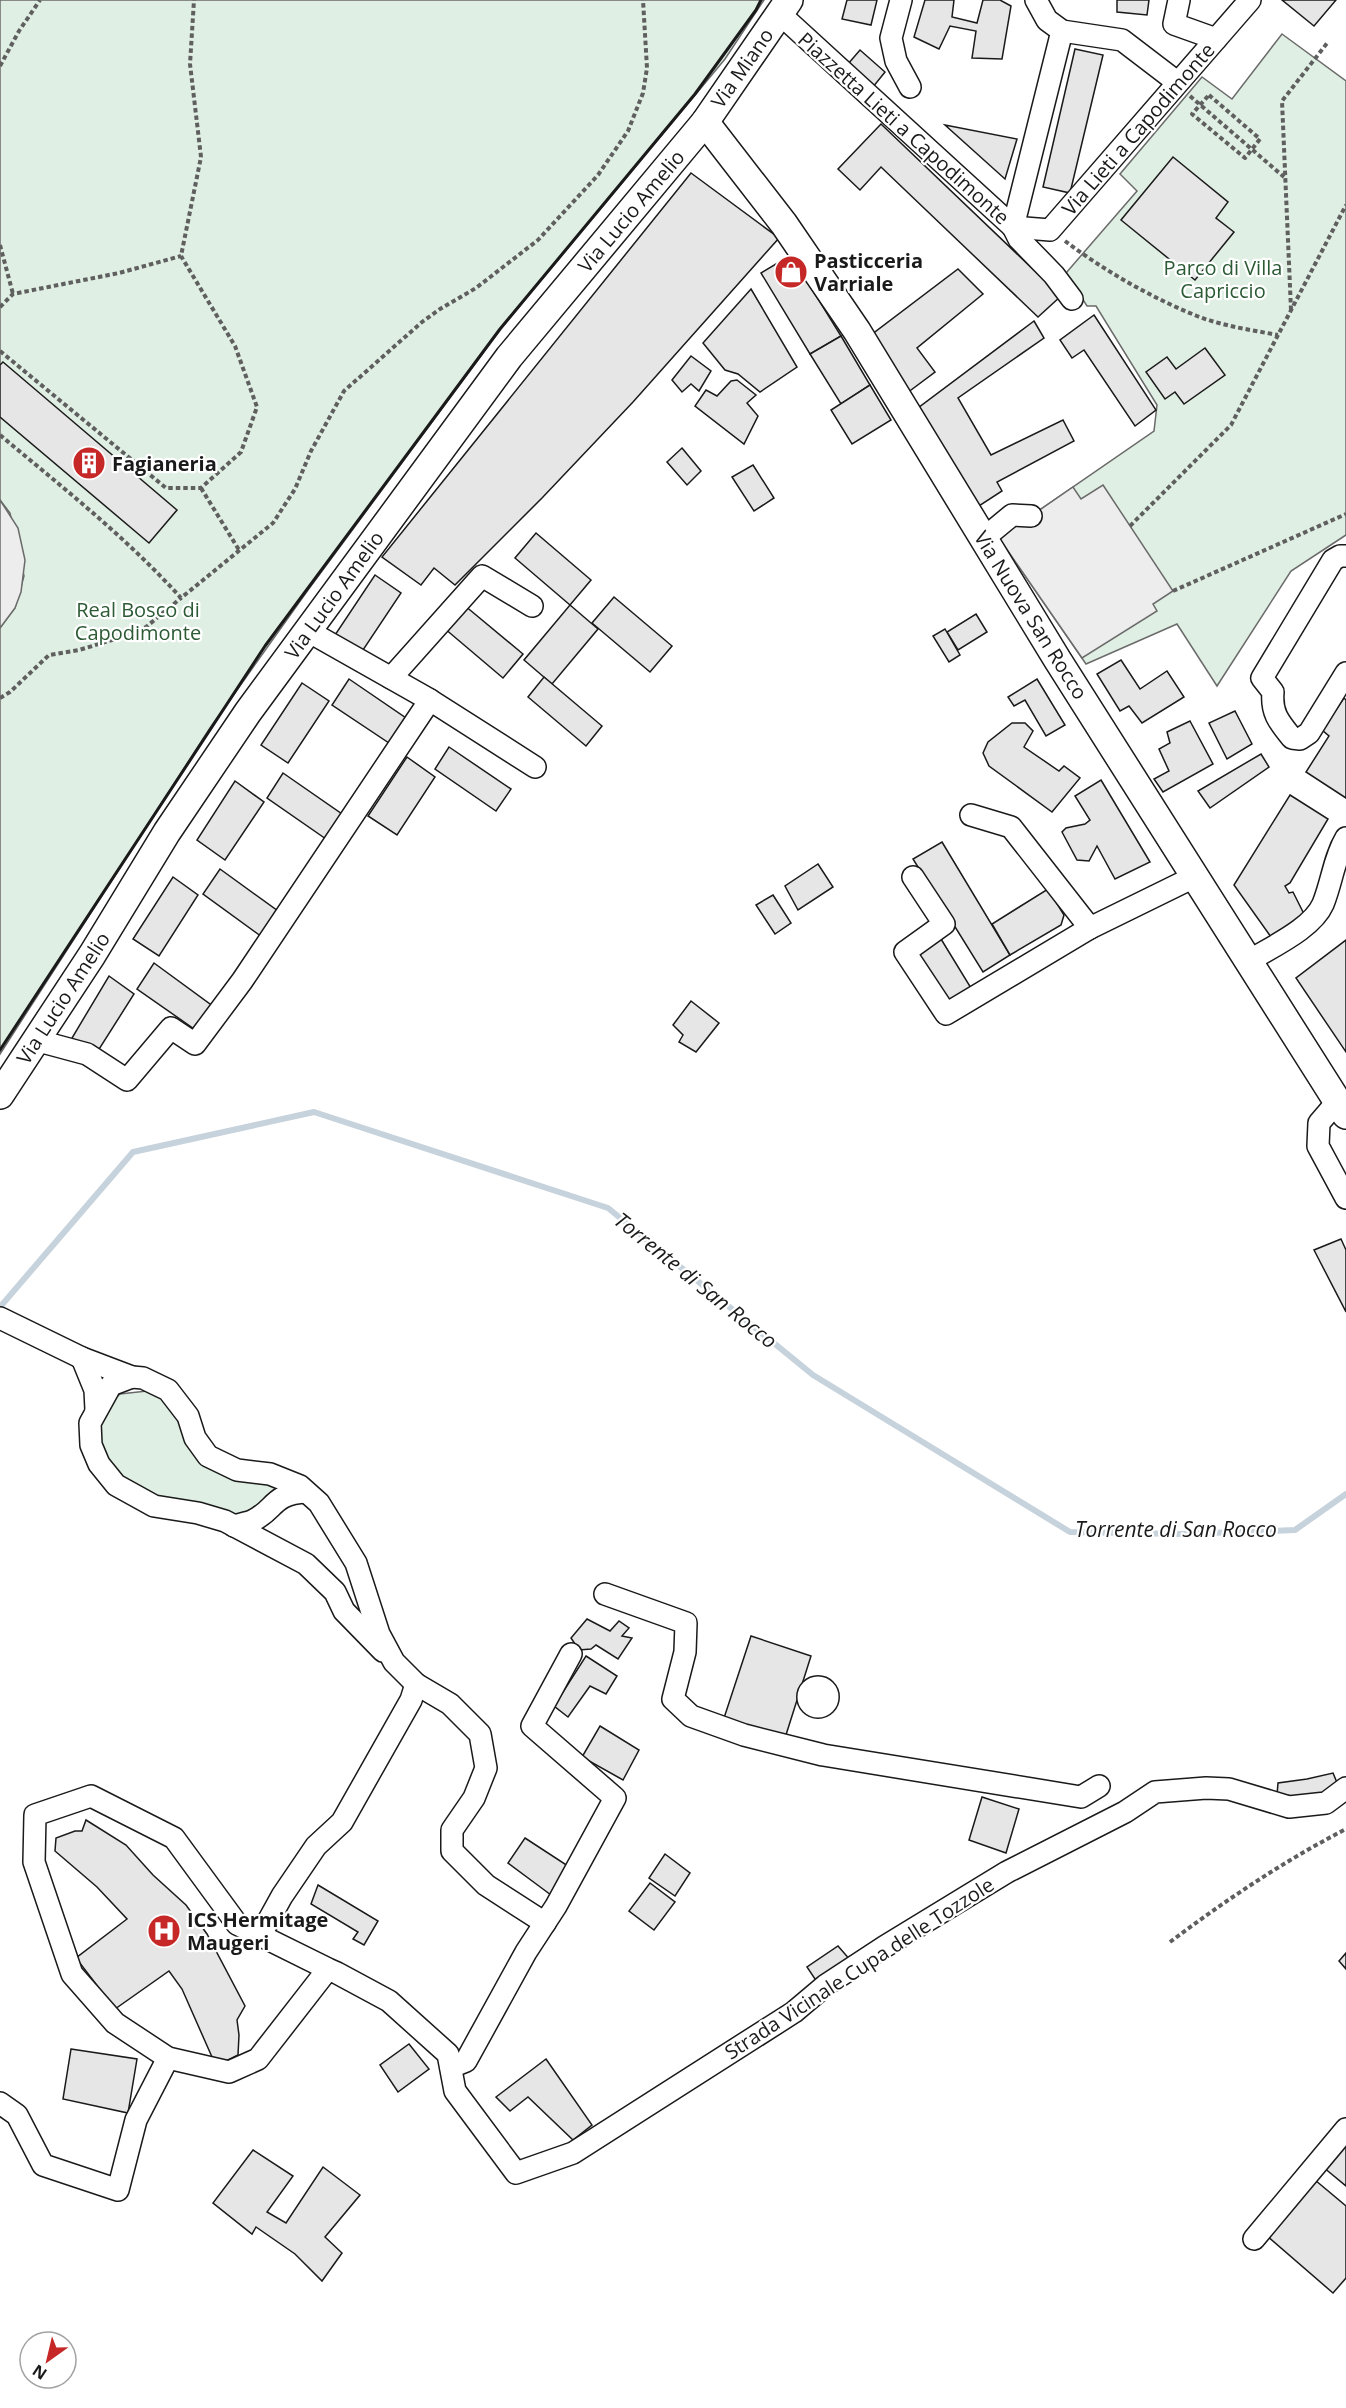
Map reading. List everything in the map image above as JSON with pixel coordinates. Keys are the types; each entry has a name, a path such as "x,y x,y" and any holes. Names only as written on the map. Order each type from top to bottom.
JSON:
{"main road":[{"name":"Via Miano","path":"705,122 784,7"},
{"name":"Via Nuova San Rocco","path":"705,122 784,224 857,331 983,539 1342,1109"},
{"name":"Via Lucio Amelio","path":"0,1095 92,955 173,822 248,712 508,357 705,122"}],"street":[{"path":"901,0 891,38 896,61 910,87"},
{"path":"1036,0 1047,20 1062,31 1122,40 1183,88"},
{"path":"1179,0 1174,24 1216,39"},
{"name":"Via Lieti a Capodimonte","path":"1013,227 1050,230 1183,88 1216,39 1250,0"},
{"name":"Piazzetta Lieti a Capodimonte","path":"784,7 1013,227 1019,239 1054,275 1072,299"},
{"path":"1013,227 1062,31"},
{"path":"983,539 1012,515 1031,516"},
{"path":"1346,556 1340,556 1333,561 1262,678 1273,692 1274,716 1292,738 1300,739 1309,733 1346,673"},
{"path":"391,678 482,576 531,606"},
{"path":"308,631 430,700 535,767"},
{"path":"35,1040 87,1054 127,1080 171,1028 195,1044 248,971 430,700"},
{"path":"971,815 1011,827 1090,928"},
{"path":"1249,961 1313,920 1323,904 1346,837"},
{"path":"913,876 944,924 905,952 946,1014 1090,928 1196,876"},
{"path":"1342,1109 1319,1123 1318,1146 1346,1198"},
{"path":"0,1318 82,1358 132,1377 143,1378 168,1390 188,1416 195,1438 208,1456 237,1470 270,1474 300,1486 319,1503 356,1563 379,1634 394,1662"},
{"path":"82,1358 94,1390 96,1410"},
{"path":"132,1377 111,1384 90,1423 91,1445 99,1464 116,1485 154,1506 198,1513 234,1526 306,1564 335,1592 344,1611 416,1684 450,1704 480,1734 486,1768 474,1798 453,1830 452,1851 486,1885 545,1923"},
{"path":"234,1526 254,1521 278,1499 292,1492 306,1492"},
{"path":"604,1594 686,1623 685,1652 673,1699 691,1716 744,1735 824,1755 1081,1797 1099,1786"},
{"path":"328,1969 258,2059 229,2072 168,2058 116,2022 72,1974 34,1862 35,1815 91,1796 174,1838 237,1924 328,1969 389,2001 448,2054 451,2067 466,2061 615,1798 532,1726 571,1654"},
{"path":"260,1936 282,1896 316,1846 342,1822 411,1700 416,1684"},
{"name":"Strada Vicinale Cupa delle Tozzole","path":"451,2067 455,2091 516,2173 573,2152 795,2012 826,1985 884,1947 1007,1872 1125,1812 1155,1792 1206,1788 1228,1789 1289,1807 1326,1803 1346,1788"},
{"path":"0,2103 16,2115 43,2165 118,2190 136,2120 168,2058"},
{"path":"1254,2239 1346,2129"}],"path":[{"path":"0,66 19,31 40,0"},
{"path":"0,351 166,488 201,488 241,452 257,407 235,346 181,256 201,157 190,64 194,0"},
{"path":"0,698 10,692 48,655 79,650 146,627 273,523 295,489 311,451 344,391 422,322 476,288 538,240 598,175 628,130 643,93 647,68 643,0"},
{"path":"1291,311 1282,101 1328,42"},
{"path":"1183,88 1285,177"},
{"path":"1209,95 1260,139 1252,149 1245,158 1192,114 1209,95"},
{"path":"1130,526 1231,425 1346,205"},
{"path":"1050,230 1091,261 1150,295 1198,316 1229,326 1278,335"},
{"path":"0,245 13,294"},
{"path":"0,307 13,294 119,273 181,256"},
{"path":"0,435 88,508 162,577 181,598"},
{"path":"201,488 239,550"},
{"path":"1173,591 1346,514"},
{"path":"1170,1942 1210,1912 1304,1851 1346,1829"}],"green space":[{"name":"Real Bosco di Capodimonte","path":"0,0 764,0 725,59 500,330 308,590 210,728 0,1054 0,628 15,608 24,576 10,513 0,500"},
{"name":"Parco di Villa Capriccio","path":"1282,34 1346,81 1346,535 1291,571 1217,686 1177,624 1086,664 999,538 1154,431 1157,405 1096,306 1087,306 1066,273 1137,191 1120,174 1202,77 1232,99"},
{"path":"147,1391 172,1403 234,1474 286,1490 244,1519 162,1501 127,1486 104,1465 96,1424 104,1408 120,1394"}],"shaded area":[{"path":"1103,485 1173,591 1153,604 1157,611 1082,658 999,538 1073,487 1081,499"},
{"path":"0,500 18,528 25,560 21,592 15,608 0,628"}],"building":[{"path":"847,0 877,0 871,25 842,19"},
{"path":"925,0 954,0 952,17 977,23 983,0 1000,0 1011,6 1002,59 972,58 976,31 950,26 939,49 914,37"},
{"path":"1117,0 1149,0 1147,15 1117,12"},
{"path":"1282,0 1336,0 1314,26"},
{"path":"1075,49 1103,55 1070,193 1043,187"},
{"path":"860,50 885,72 873,87 848,64"},
{"path":"881,124 1061,296 1038,317 881,167 860,190 838,169"},
{"path":"945,125 1017,139 1005,179"},
{"path":"1173,157 1228,202 1216,218 1234,232 1195,280 1121,220"},
{"path":"691,173 779,238 633,402 455,585 434,568 421,585 382,557"},
{"path":"791,255 841,336 810,354 761,273"},
{"path":"958,269 983,294 917,348 935,372 907,393 871,335"},
{"path":"751,289 797,367 760,392 738,374 725,370 703,343"},
{"path":"1094,315 1156,410 1135,426 1084,350 1072,358 1060,340"},
{"path":"1034,321 1044,338 958,398 991,455 1063,420 1074,441 997,482 1002,491 979,506 918,408"},
{"path":"841,336 870,385 841,404 810,354"},
{"path":"1205,348 1225,375 1184,404 1175,392 1165,399 1146,372 1167,357 1176,369"},
{"path":"691,356 711,371 699,391 691,384 682,392 672,380"},
{"name":"Fagianeria","path":"3,362 177,510 149,543 0,417 0,365"},
{"path":"737,380 756,395 747,403 758,416 744,444 695,406 706,390 717,396 731,381"},
{"path":"870,385 891,420 852,444 831,410"},
{"path":"682,448 701,471 687,485 667,462"},
{"path":"753,465 774,498 754,511 732,477"},
{"path":"536,533 591,580 570,605 515,558"},
{"path":"375,575 401,593 361,653 335,635"},
{"path":"614,597 672,646 650,672 592,623"},
{"path":"464,605 523,654 503,678 444,628"},
{"path":"570,605 598,629 552,684 524,660"},
{"path":"976,614 987,632 958,650 947,632"},
{"path":"945,629 960,655 949,662 933,636"},
{"path":"1121,660 1140,689 1167,671 1184,697 1142,723 1129,706 1120,711 1097,674"},
{"path":"544,677 602,726 586,746 528,697"},
{"path":"349,679 406,718 389,743 332,705"},
{"path":"1037,679 1065,725 1046,736 1025,700 1014,706 1008,697"},
{"path":"302,683 329,701 288,763 261,745"},
{"path":"1344,698 1346,700 1346,798 1306,772 1329,736 1322,730"},
{"path":"1235,711 1252,744 1227,759 1209,723"},
{"path":"1190,721 1213,764 1163,792 1154,779 1169,771 1159,749 1170,743 1167,732"},
{"path":"1012,723 1025,723 1033,731 1024,747 1059,771 1064,766 1080,778 1052,812 989,766 983,753 988,742"},
{"path":"449,747 511,789 496,811 435,769"},
{"path":"1261,754 1269,767 1210,808 1198,791"},
{"path":"407,757 435,777 397,835 368,816"},
{"path":"283,773 342,814 326,839 267,798"},
{"path":"1101,780 1150,862 1115,879 1097,846 1089,861 1077,860 1062,832 1066,828 1085,824 1090,820 1075,796"},
{"path":"235,781 264,802 225,860 197,840"},
{"path":"1290,795 1328,819 1290,883 1285,886 1289,893 1293,892 1305,916 1271,937 1234,885"},
{"path":"942,842 1010,955 983,972 913,859"},
{"path":"818,864 833,887 798,910 785,886"},
{"path":"220,869 278,911 262,937 203,894"},
{"path":"173,877 198,895 159,956 133,939"},
{"path":"1048,889 1064,915 1061,925 1010,955 992,924"},
{"path":"773,895 791,923 775,934 756,905"},
{"path":"941,939 971,988 947,1004 916,955"},
{"path":"1346,940 1346,1052 1296,978"},
{"path":"154,963 214,1007 197,1031 137,989"},
{"path":"109,976 134,994 96,1054 72,1038"},
{"path":"691,1001 719,1023 696,1052 679,1042 683,1035 673,1025"},
{"path":"1341,1239 1346,1250 1346,1312 1314,1250"},
{"path":"587,1619 610,1631 619,1621 629,1628 622,1636 632,1638 618,1659 596,1645 591,1649 579,1650 571,1638"},
{"path":"751,1636 811,1656 785,1738 724,1718"},
{"path":"586,1656 617,1676 606,1694 590,1686 568,1717 554,1706"},
{"path":"600,1726 639,1750 623,1780 582,1757"},
{"path":"1333,1773 1338,1785 1323,1797 1289,1799 1277,1795 1278,1783"},
{"path":"982,1797 1019,1809 1006,1853 969,1840"},
{"path":"86,1820 126,1845 153,1875 186,1905 207,1934 245,2006 237,2020 238,2055 224,2062 212,2057 182,1989 169,1971 115,2009 76,1958 127,1919 97,1887 55,1851 56,1838 75,1831 82,1831"},
{"path":"525,1838 568,1866 551,1895 508,1863"},
{"path":"665,1854 690,1873 675,1896 649,1878"},
{"path":"650,1883 675,1902 654,1930 629,1911"},
{"path":"318,1885 378,1921 364,1945 353,1939 358,1932 311,1904"},
{"path":"838,1946 852,1962 819,1985 807,1967"},
{"path":"1346,1953 1346,1969 1339,1961"},
{"path":"409,2044 429,2069 398,2092 380,2065"},
{"path":"71,2049 137,2059 128,2113 63,2099"},
{"path":"546,2059 592,2125 573,2140 528,2097 510,2111 496,2097"},
{"path":"1346,2139 1346,2186 1323,2167"},
{"path":"253,2150 293,2176 267,2212 286,2223 323,2167 360,2195 325,2237 342,2253 322,2281 295,2254 256,2227 252,2234 213,2203"},
{"path":"1315,2180 1346,2206 1346,2278 1333,2293 1267,2236"}],"waterway":[{"name":"Torrente di San Rocco","path":"0,1307 133,1152 314,1112 608,1208 813,1375 1070,1532 1182,1534 1295,1530 1346,1494"}],"wall":[{"path":"0,1050 265,646 500,329 695,94 761,0"}],"place":[{"name":"Pasticceria Varriale","path":"791,272"},
{"name":"Fagianeria","path":"89,463"},
{"name":"ICS Hermitage Maugeri","path":"164,1931"}]}
